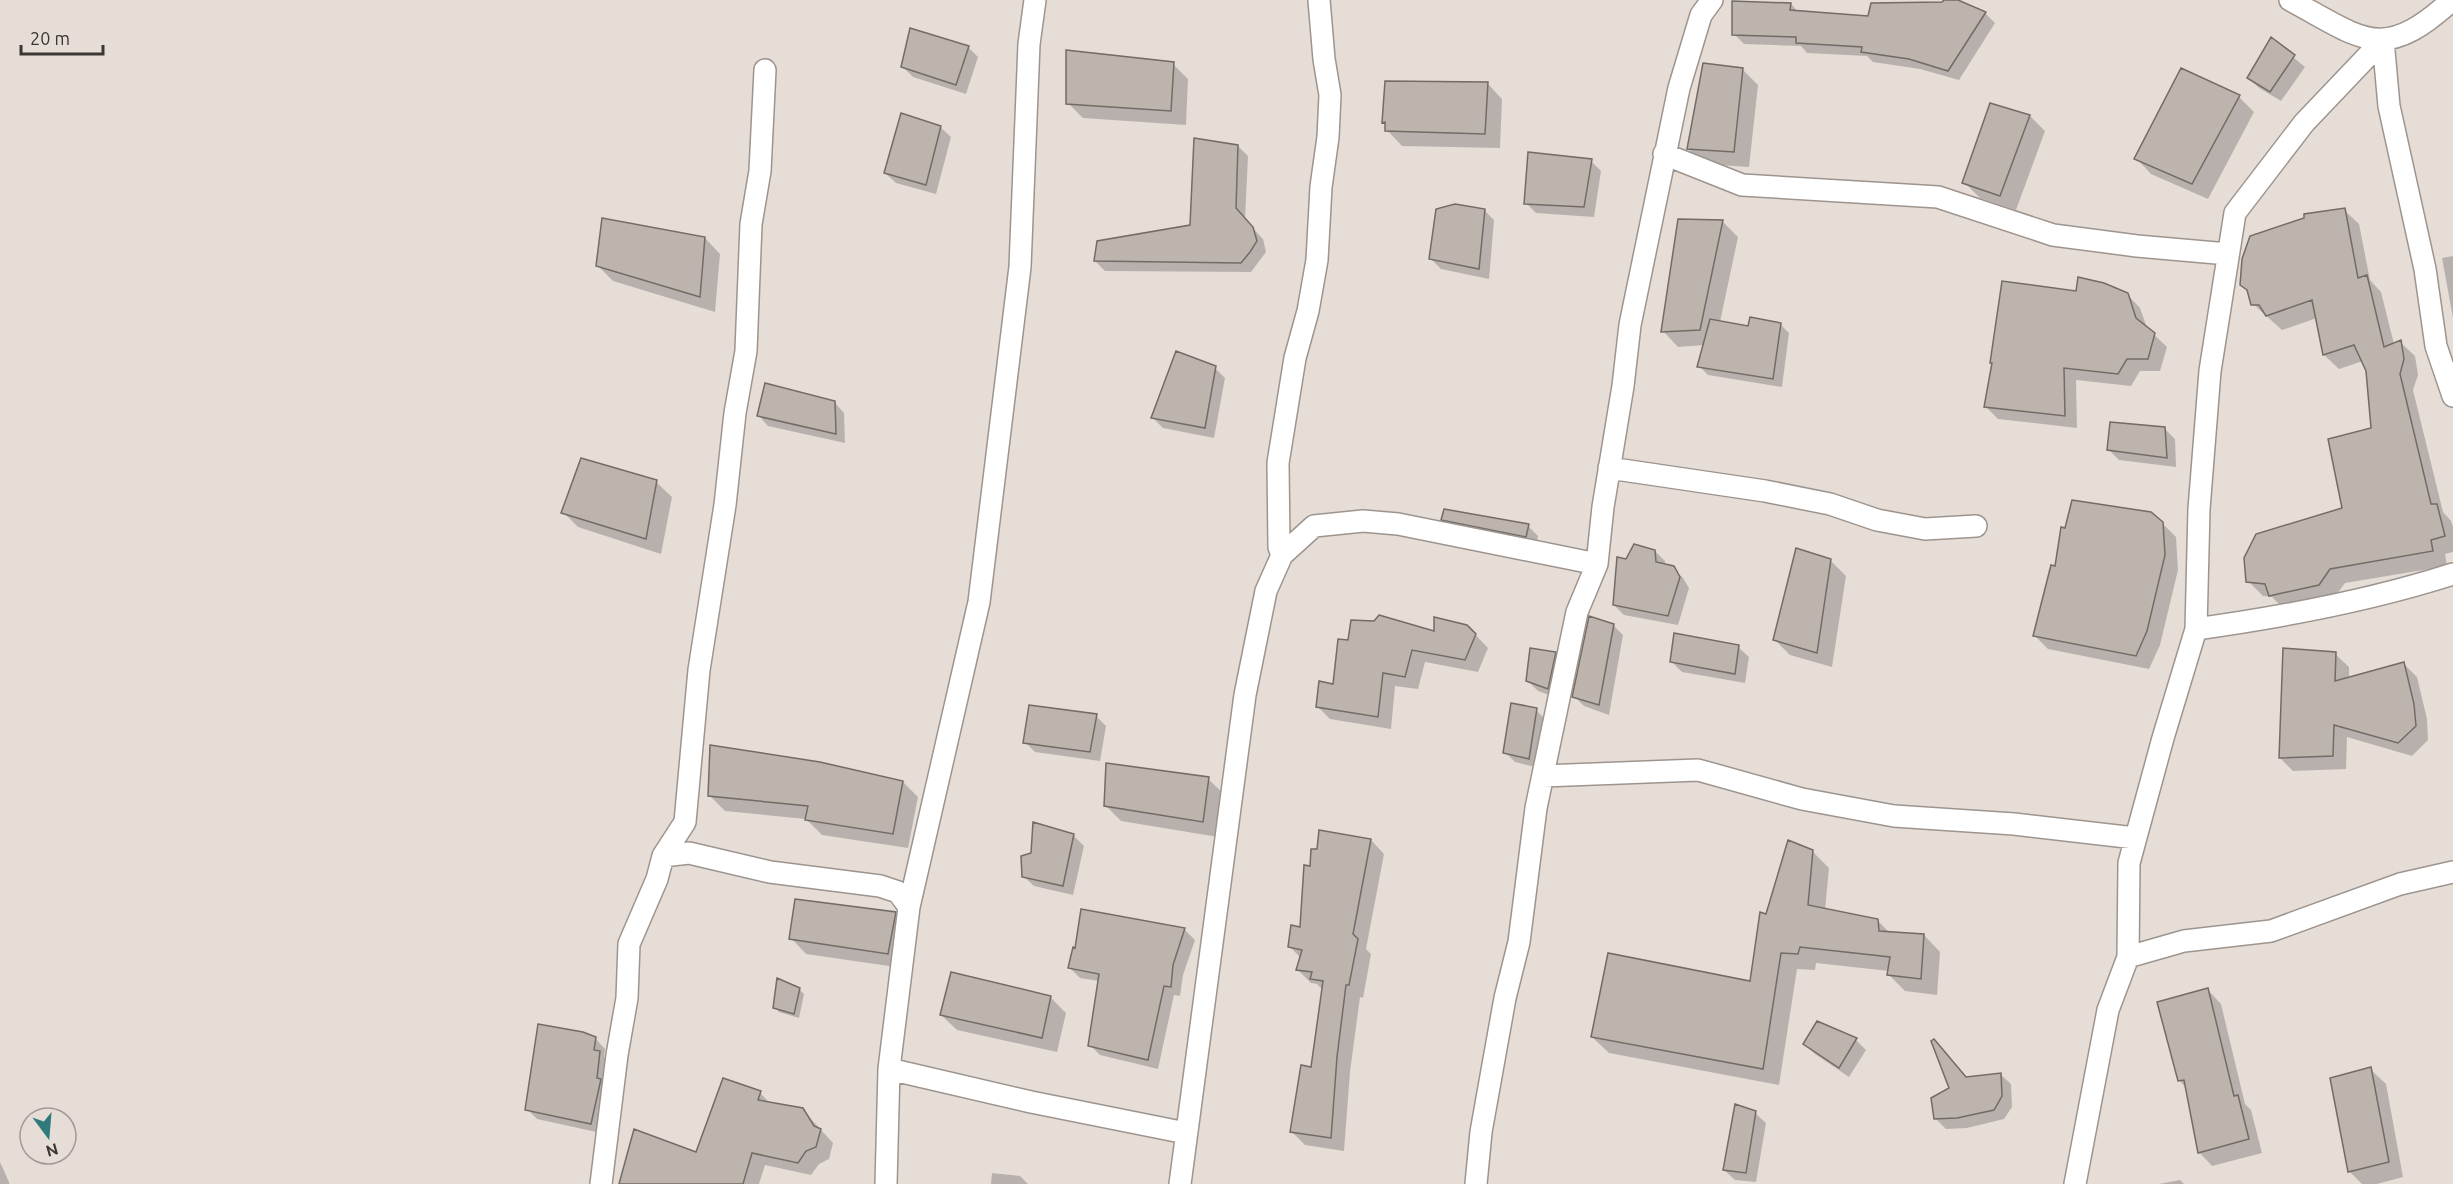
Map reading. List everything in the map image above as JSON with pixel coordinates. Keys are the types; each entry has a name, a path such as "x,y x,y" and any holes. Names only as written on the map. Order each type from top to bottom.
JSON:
{"street":[{"path":"886,1184 889,1069 909,907 979,602 1020,267 1029,44 1035,0"},
{"path":"1282,555 1279,547 1278,463 1295,358 1308,311 1317,260 1328,137 1330,94 1324,59 1319,0"},
{"path":"1476,1184 1481,1132 1505,998 1519,942 1529,855 1543,776 1577,612 1597,564 1630,325 1664,154 1694,36 1701,15 1712,0"},
{"path":"2290,0 2372,41 2397,38 2417,29 2452,0"},
{"path":"2075,1184 2108,1010 2128,957 2129,863 2196,628 2199,509 2209,382 2235,213 2304,123 2383,40"},
{"path":"2383,40 2389,106 2425,269 2436,346 2453,396"},
{"path":"601,1184 617,1055 627,998 629,944 657,879 663,856 685,822 699,670 725,505 735,413 746,351 748,281 752,224 760,171 765,70"},
{"path":"1664,154 1742,185 1938,197 2053,235 2137,246 2228,254"},
{"path":"1609,468 1765,491 1830,504 1877,520 1925,529 1976,526"},
{"path":"1180,1184 1245,695 1266,591 1282,555 1314,526 1363,521 1398,524 1597,564"},
{"path":"2196,628 2256,621 2324,608 2393,593 2453,574"},
{"path":"1543,776 1698,770 1802,799 1894,816 2014,824 2135,838"},
{"path":"663,856 689,854 770,872 867,883 898,892 909,907"},
{"path":"2128,957 2184,941 2271,931 2400,884 2453,872"},
{"path":"889,1069 1031,1102 1186,1133"}],"building":[{"path":"1958,0 1986,12 1948,71 1909,59 1861,52 1862,47 1796,43 1796,37 1732,35 1732,1 1791,3 1790,10 1868,16 1871,3 1942,2"},
{"path":"910,28 969,46 956,85 901,67"},
{"path":"2271,37 2295,55 2270,92 2247,78"},
{"path":"1066,50 1174,62 1171,111 1066,104"},
{"path":"1703,63 1743,68 1734,152 1687,149"},
{"path":"2181,68 2240,95 2192,184 2134,159"},
{"path":"1385,81 1488,82 1485,134 1385,131 1385,122 1382,123"},
{"path":"1990,103 2030,115 2000,196 1962,183"},
{"path":"901,113 941,126 926,185 884,173"},
{"path":"1194,138 1238,145 1236,208 1253,227 1257,241 1250,252 1241,263 1094,261 1097,241 1190,225"},
{"path":"1528,152 1592,159 1584,207 1524,204"},
{"path":"1455,204 1485,209 1479,269 1429,259 1436,209"},
{"path":"2345,208 2358,278 2367,275 2384,347 2401,340 2404,359 2400,374 2431,504 2437,504 2445,536 2431,540 2433,551 2330,569 2319,585 2269,596 2265,584 2246,582 2244,558 2256,534 2342,508 2328,439 2371,428 2366,371 2354,345 2323,355 2312,300 2266,316 2259,305 2251,305 2247,290 2240,285 2242,259 2250,236 2304,218 2304,214"},
{"path":"602,218 705,237 700,297 596,266"},
{"path":"1678,219 1723,220 1700,330 1661,332"},
{"path":"2078,277 2104,283 2128,293 2136,318 2155,333 2148,359 2127,359 2118,374 2064,368 2065,416 1984,407 2002,281 2076,291"},
{"path":"1750,317 1781,323 1773,379 1697,367 1710,319 1748,326"},
{"path":"1176,351 1216,366 1205,428 1151,418"},
{"path":"765,383 835,401 836,434 757,416"},
{"path":"2110,422 2165,427 2167,458 2107,450"},
{"path":"581,458 657,480 646,539 561,513"},
{"path":"2072,500 2151,512 2163,522 2165,555 2147,631 2136,656 2033,636 2051,565 2055,566 2061,527 2065,528"},
{"path":"1444,509 1529,524 1526,537 1441,520"},
{"path":"1634,544 1655,550 1656,562 1674,566 1680,577 1668,616 1613,605 1617,557 1626,559"},
{"path":"1796,548 1831,559 1817,653 1773,640"},
{"path":"1379,615 1434,631 1434,617 1467,625 1476,634 1465,660 1412,650 1405,677 1383,673 1378,717 1316,707 1319,681 1333,684 1338,639 1348,640 1351,620 1374,621"},
{"path":"1589,616 1614,624 1599,705 1572,697"},
{"path":"1674,633 1739,645 1735,674 1670,662"},
{"path":"1530,648 1556,652 1548,689 1526,681"},
{"path":"2283,648 2336,652 2335,681 2404,662 2414,704 2416,726 2398,743 2334,725 2333,756 2279,758"},
{"path":"1511,703 1537,708 1529,759 1503,753"},
{"path":"1029,705 1097,714 1090,752 1023,743"},
{"path":"710,745 820,762 903,781 893,834 805,820 808,806 708,796"},
{"path":"1106,763 1209,777 1203,822 1104,806"},
{"path":"1033,822 1074,834 1063,886 1022,877 1021,856 1031,853"},
{"path":"1319,830 1371,839 1353,934 1358,939 1349,985 1346,985 1337,1057 1331,1138 1290,1132 1301,1065 1311,1067 1323,981 1310,979 1312,972 1296,970 1302,950 1288,947 1291,925 1300,927 1304,865 1310,866 1311,849 1317,849"},
{"path":"1788,840 1813,850 1808,905 1878,919 1879,931 1924,934 1921,979 1887,975 1890,957 1800,947 1798,954 1781,953 1763,1069 1591,1037 1608,953 1750,981 1760,912 1766,914"},
{"path":"795,899 896,912 888,954 789,939"},
{"path":"1081,909 1185,928 1173,965 1171,987 1164,986 1148,1060 1088,1046 1099,974 1068,968 1073,947 1075,948"},
{"path":"951,972 1051,996 1042,1038 940,1015"},
{"path":"777,978 800,988 794,1014 773,1008"},
{"path":"2208,988 2234,1096 2238,1095 2249,1139 2198,1153 2184,1080 2178,1081 2157,1002"},
{"path":"1817,1021 1857,1038 1839,1068 1803,1044"},
{"path":"538,1024 583,1032 596,1037 594,1050 600,1051 597,1078 601,1079 591,1124 525,1110"},
{"path":"1934,1039 1966,1077 2001,1073 2002,1096 1994,1110 1957,1118 1934,1119 1931,1098 1949,1088 1931,1041"},
{"path":"2371,1067 2389,1162 2348,1172 2330,1078"},
{"path":"723,1078 761,1091 758,1100 803,1108 814,1126 821,1129 816,1147 806,1151 798,1163 752,1153 743,1184 619,1184 634,1129 696,1152"},
{"path":"1735,1104 1756,1111 1746,1173 1723,1170"}]}
